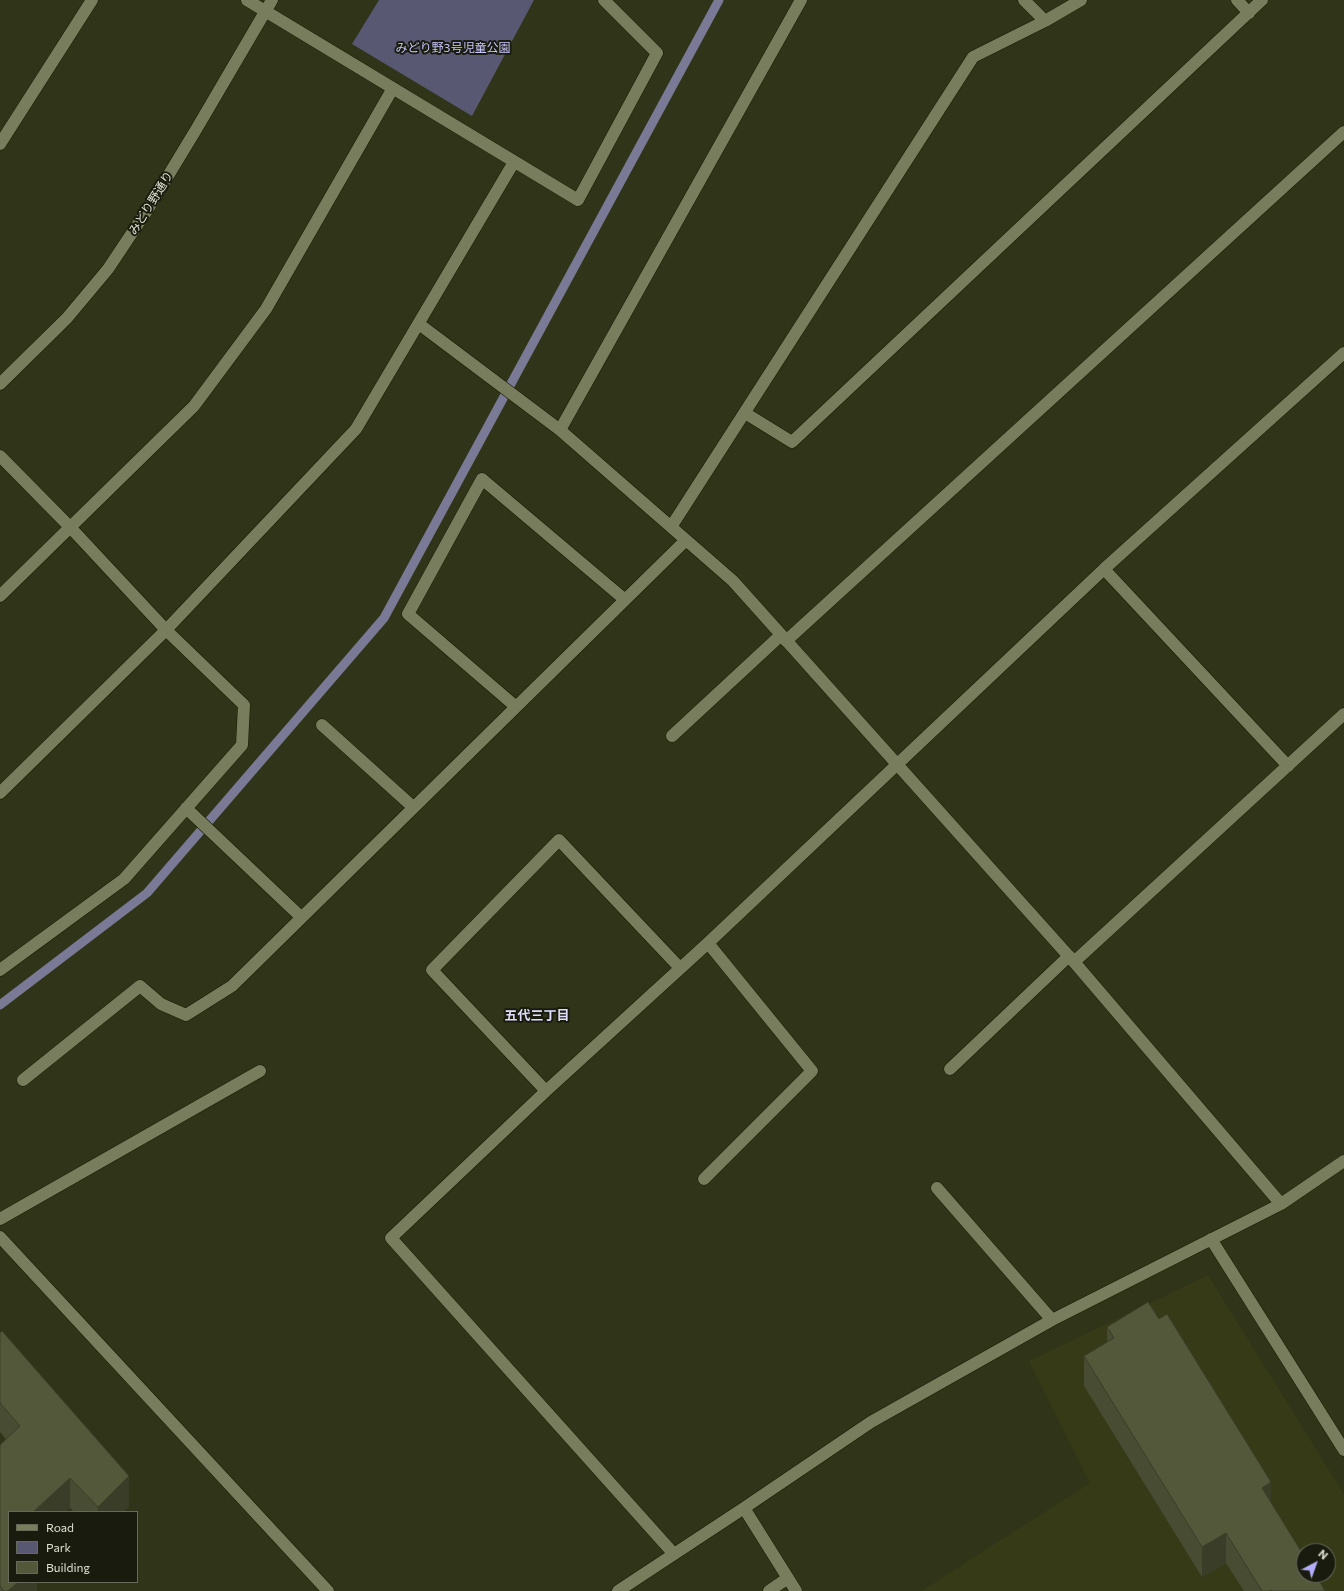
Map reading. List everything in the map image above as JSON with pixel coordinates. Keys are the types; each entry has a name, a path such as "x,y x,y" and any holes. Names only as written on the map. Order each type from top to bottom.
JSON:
{"street":[{"path":"0,144 92,0"},
{"path":"247,0 578,200 657,53 604,0"},
{"name":"みどり野通り","path":"0,384 67,318 108,268 173,168 272,0"},
{"path":"560,430 801,0"},
{"path":"1024,0 1044,21"},
{"path":"671,527 973,57 1044,21 1081,0"},
{"path":"1236,0 1249,13"},
{"path":"745,413 792,442 1262,0"},
{"path":"0,596 194,406 266,309 393,88"},
{"path":"672,736 784,638 1344,132"},
{"path":"0,793 166,630 356,429 514,162"},
{"path":"419,324 560,430 734,581 1068,956 1282,1204"},
{"path":"673,1553 391,1238 546,1091 708,943 1104,569 1344,353"},
{"path":"0,456 70,527 166,630 244,705 242,745 124,879 0,970"},
{"path":"514,706 408,614 482,479 624,599"},
{"path":"23,1080 140,986 161,1004 186,1015 232,986 514,706 686,540"},
{"path":"1104,569 1288,766"},
{"path":"1068,956 1074,962 1344,714"},
{"path":"322,725 413,807"},
{"path":"186,808 301,917"},
{"path":"546,1091 432,970 559,840 680,968"},
{"path":"704,1179 812,1071 708,943"},
{"path":"950,1069 1068,956"},
{"path":"0,1219 260,1071"},
{"path":"618,1591 871,1422 1052,1320 1282,1204 1344,1161"},
{"path":"937,1188 1052,1320"},
{"path":"0,1237 328,1591"},
{"path":"1212,1239 1344,1450"},
{"path":"744,1508 796,1591"},
{"path":"769,1591 788,1578"}],"shaded area":[{"path":"1208,1275 1344,1494 1344,1591 921,1591 1090,1483 1029,1361"}],"green space":[{"name":"みどり野3号児童公園","path":"379,0 534,0 472,116 352,44"}],"building":[{"path":"1148,1302 1159,1319 1167,1314 1271,1482 1262,1488 1296,1543 1296,1583 1320,1583 1325,1591 1262,1591 1226,1533 1202,1547 1084,1356 1114,1338 1107,1327"},
{"path":"2,1331 129,1476 98,1507 70,1478 34,1511 8,1511 8,1583 17,1583 8,1591 4,1591 0,1586 0,1445 20,1426 0,1403 0,1333"}],"waterway":[{"path":"0,1005 147,893 384,618 719,0"}],"district":[{"name":"五代三丁目","path":"537,1016"}]}
